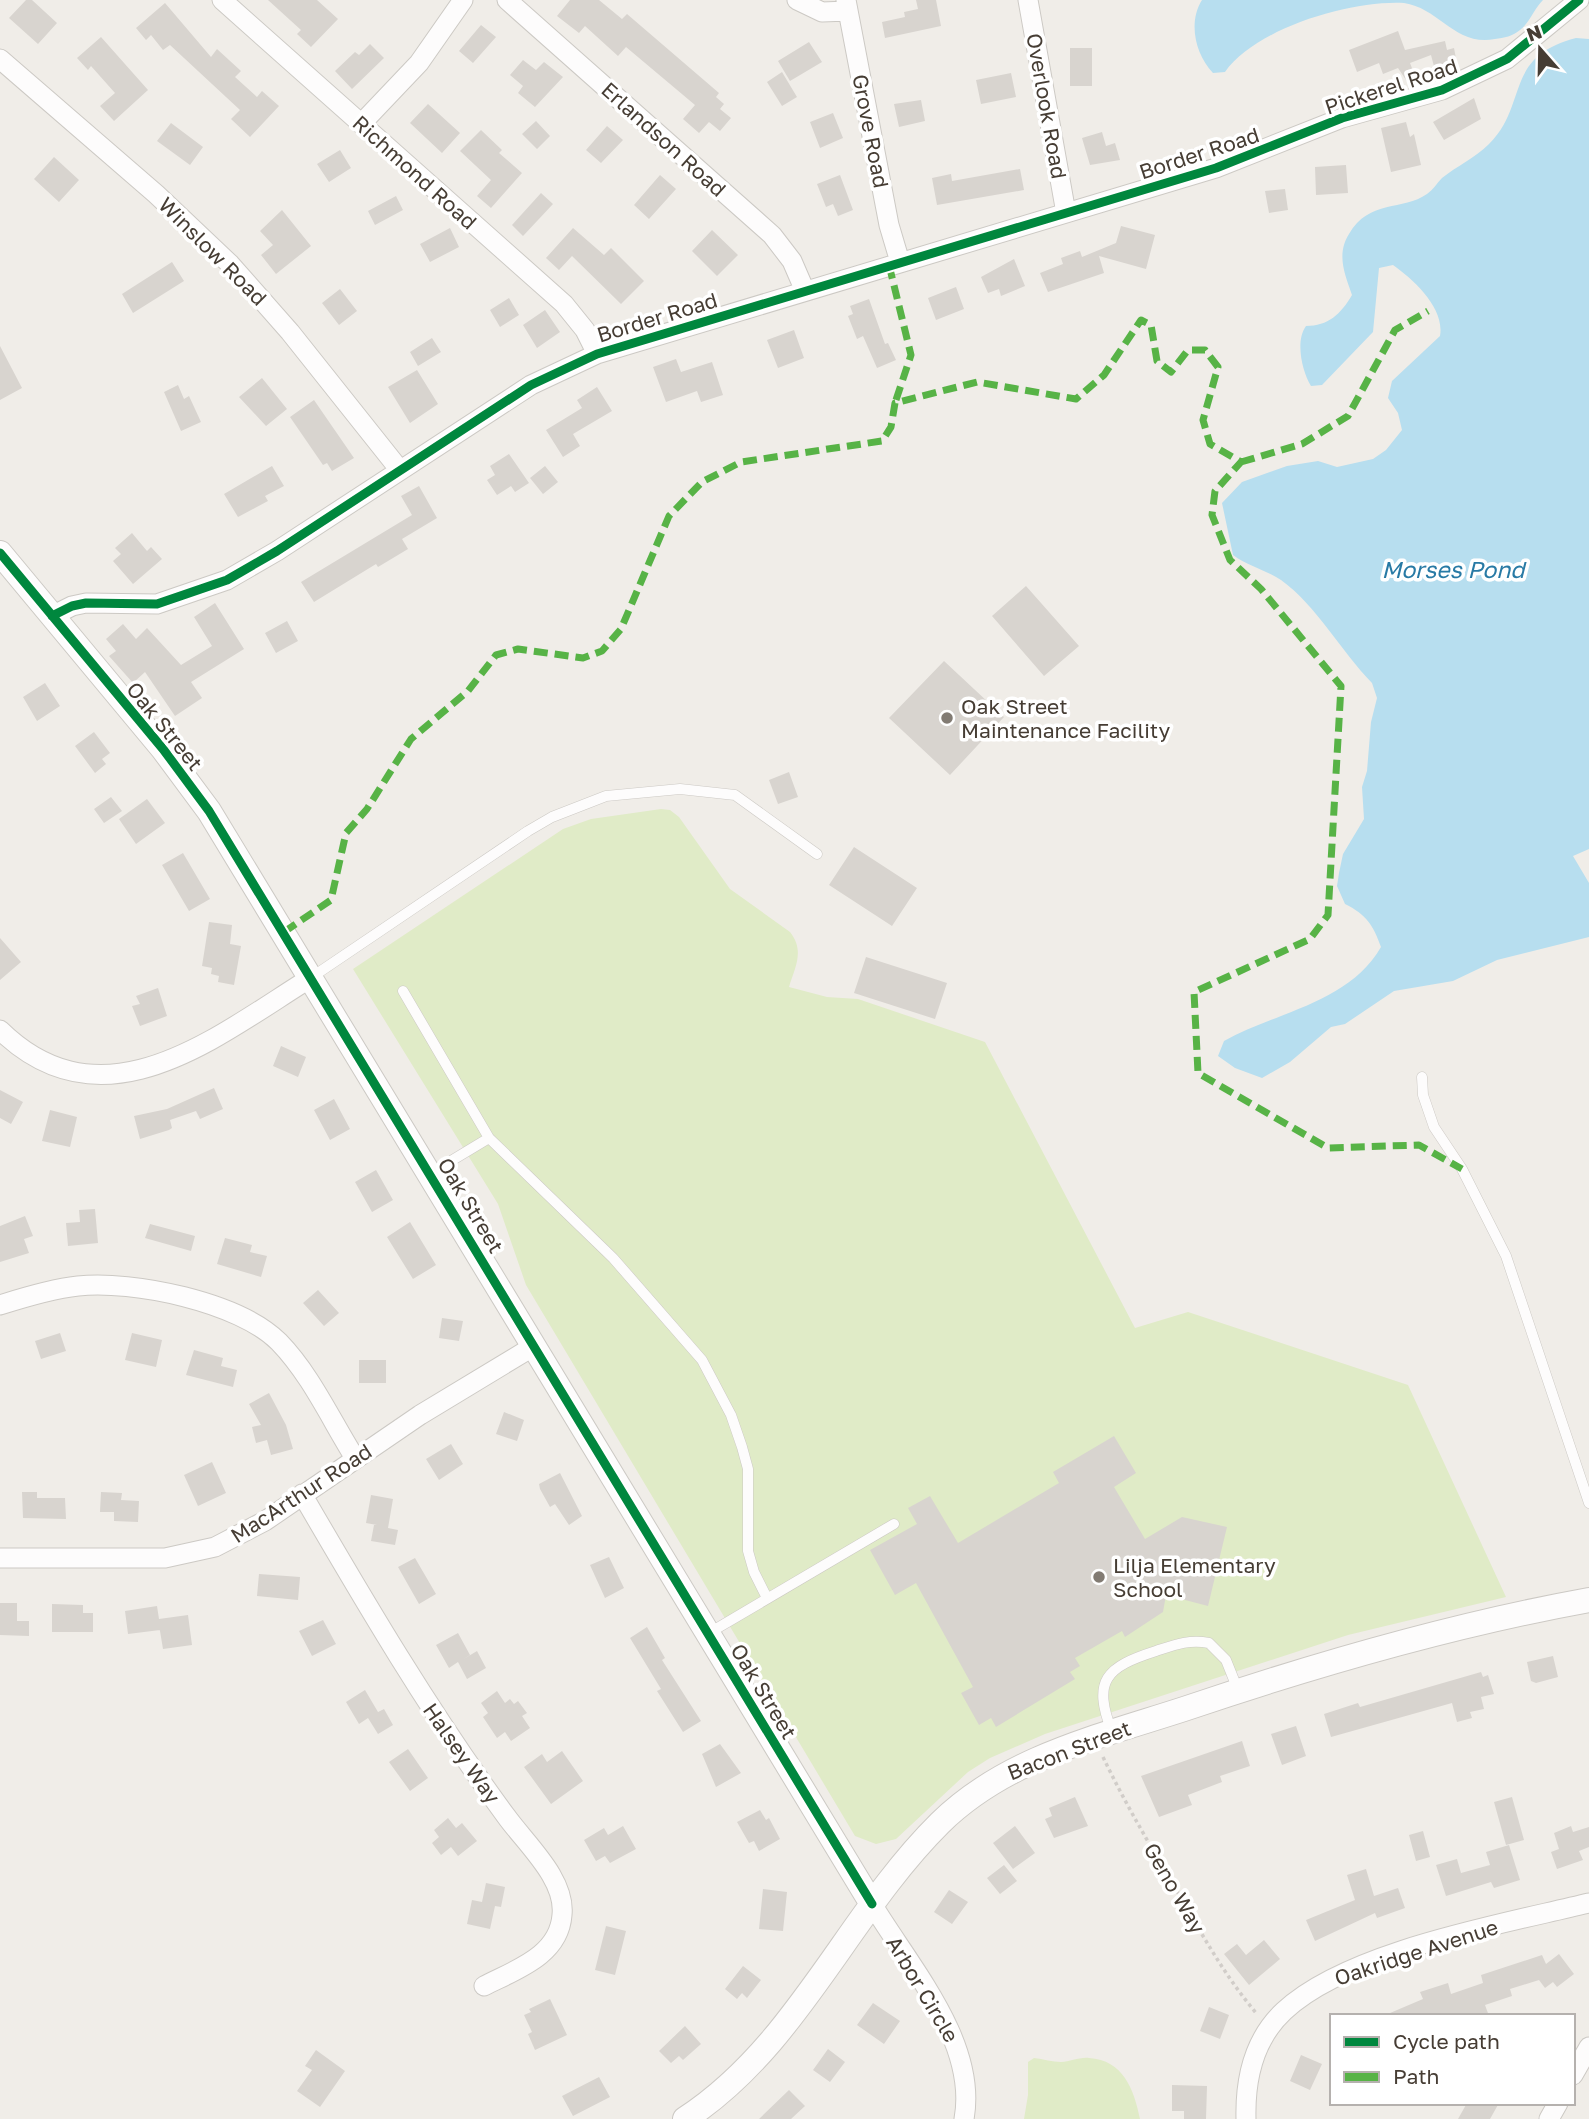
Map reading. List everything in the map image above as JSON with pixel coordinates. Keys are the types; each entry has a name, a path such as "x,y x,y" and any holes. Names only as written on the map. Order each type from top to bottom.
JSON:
{"street":[{"name":"Richmond Road","path":"222,0 564,304 585,330 597,354"},
{"path":"361,124 419,63 463,0"},
{"name":"Erlandson Road","path":"507,0 772,235 792,261 805,291"},
{"path":"797,0 822,12 847,5"},
{"name":"Overlook Road","path":"1028,0 1066,213"},
{"name":"Pickerel Road","path":"1315,129 1368,109 1443,90 1489,71 1527,44 1579,0"},
{"name":"Grove Road","path":"847,5 889,225 900,262"},
{"name":"Winslow Road","path":"0,59 156,194 230,264 290,332 400,469"},
{"name":"Border Road","path":"51,616 86,603 157,604 204,591 277,551 531,385 597,354 1216,168 1315,129"},
{"name":"Oak Street","path":"0,553 187,779 312,977 872,1904"},
{"path":"0,1030 24,1049 64,1068 113,1074 137,1072 183,1055 312,977"},
{"path":"0,1305 53,1291 103,1286 166,1295 240,1316 278,1341 292,1358 355,1458"},
{"name":"MacArthur Road","path":"0,1558 140,1559 191,1554 242,1535 355,1458 534,1346"},
{"name":"Halsey Way","path":"302,1494 422,1696 543,1865 562,1900 561,1922 554,1943 544,1953 484,1986"},
{"name":"Bacon Street","path":"685,2119 721,2091 765,2048 814,1988 872,1904 919,1844 980,1789 1025,1764 1238,1690 1430,1635 1589,1600"},
{"name":"Oakridge Avenue","path":"1246,2119 1251,2065 1269,2029 1300,1998 1339,1975 1435,1942 1589,1903"},
{"name":"Arbor Circle","path":"872,1904 958,2047 967,2084 964,2119"},
{"path":"1575,2072 1589,2047"}],"lane":[{"path":"312,977 528,831 570,809 606,796 680,789 735,795 817,854"},
{"path":"403,991 489,1138 613,1258 702,1360 731,1415 743,1447 748,1469 748,1551 754,1572 767,1598"},
{"path":"1422,1077 1423,1095 1434,1126 1473,1187 1506,1256 1589,1503"},
{"path":"431,1173 489,1138"},
{"path":"709,1633 894,1524"},
{"path":"1103,1735 1103,1684 1109,1672 1133,1658 1183,1642 1209,1643 1226,1660 1238,1690"}],"green space":[{"path":"670,810 679,817 730,889 790,932 798,952 789,987 827,997 858,999 985,1042 1135,1328 1188,1312 1408,1385 1506,1597 1348,1635 1045,1734 990,1758 968,1772 896,1839 876,1844 855,1836 526,1285 498,1204 353,969 563,829 591,819"},
{"path":"1034,2058 1061,2062 1089,2058 1110,2064 1125,2078 1130,2087 1140,2119 1024,2119 1028,2095 1028,2062"}],"water":[{"path":"1202,0 1543,0 1517,32 1505,37 1481,40 1458,32 1416,6 1382,3 1358,6 1306,20 1281,30 1239,56 1225,72 1213,73 1202,57 1196,38 1195,18"},
{"name":"Morses Pond","path":"1576,38 1589,39 1589,849 1573,856 1589,883 1589,937 1497,960 1453,981 1394,991 1345,1024 1331,1027 1290,1062 1262,1078 1235,1068 1218,1056 1224,1041 1331,994 1367,966 1381,947 1368,921 1345,904 1337,886 1343,854 1364,819 1362,787 1367,771 1371,722 1377,698 1372,683 1294,590 1269,573 1233,555 1222,503 1242,482 1287,466 1318,461 1337,467 1373,459 1386,450 1402,430 1398,413 1388,398 1392,381 1440,336 1438,315 1433,305 1410,278 1393,265 1379,268 1373,332 1322,385 1311,386 1305,372 1300,348 1303,332 1306,326 1321,324 1333,318 1352,295 1342,257 1345,242 1357,223 1376,210 1427,194 1442,178 1484,149 1501,129 1527,69 1537,57 1553,46"}],"building":[{"path":"26,0 32,0 57,23 38,44 9,18"},
{"path":"268,0 317,0 338,19 311,47 297,34 301,30"},
{"path":"570,0 599,0 622,19 627,14 719,93 716,97 724,104 720,109 731,118 720,131 709,122 699,133 683,119 695,105 626,47 618,56 585,26 579,33 557,16"},
{"path":"916,0 936,0 941,26 885,38 882,22 905,17 904,12 918,9"},
{"path":"165,3 211,57 217,49 241,71 235,77 257,97 262,91 279,106 250,137 231,119 240,110 170,45 163,50 151,35 146,40 136,28"},
{"path":"481,25 496,37 473,63 459,51"},
{"path":"1398,31 1405,50 1445,41 1447,50 1454,48 1458,69 1436,74 1431,55 1410,63 1418,84 1410,86 1398,68 1383,74 1379,63 1357,72 1349,50"},
{"path":"101,37 148,90 114,121 100,106 115,93 91,66 88,70 77,58"},
{"path":"809,42 822,62 790,81 778,61"},
{"path":"370,44 384,58 352,89 335,71 355,52 359,55"},
{"path":"1070,48 1092,48 1092,86 1070,86"},
{"path":"523,60 536,70 544,62 563,77 535,107 518,93 523,86 510,75"},
{"path":"782,72 797,97 782,106 767,82"},
{"path":"1011,73 1016,97 981,104 976,80"},
{"path":"1474,98 1481,119 1444,140 1433,122"},
{"path":"921,100 925,121 899,127 894,104"},
{"path":"428,104 460,133 442,153 410,123"},
{"path":"833,113 843,138 820,148 810,122"},
{"path":"536,121 550,136 537,149 522,134"},
{"path":"1406,122 1410,137 1414,134 1421,165 1391,172 1381,128"},
{"path":"171,123 203,147 190,165 157,141"},
{"path":"607,126 623,140 601,163 586,150"},
{"path":"481,130 502,150 499,153 522,173 491,208 477,196 491,180 460,151"},
{"path":"1102,132 1106,146 1115,143 1120,160 1090,165 1082,138"},
{"path":"340,150 351,168 329,182 317,164"},
{"path":"54,157 79,180 59,202 34,179"},
{"path":"1346,165 1348,193 1316,195 1315,167"},
{"path":"1020,169 1024,190 937,205 932,178 951,174 952,181"},
{"path":"660,175 676,189 649,219 634,205"},
{"path":"840,175 853,210 838,216 833,204 826,207 817,184"},
{"path":"1285,189 1288,210 1269,213 1265,191"},
{"path":"541,193 553,204 523,236 512,225"},
{"path":"396,196 403,210 375,225 368,211"},
{"path":"282,210 311,246 276,274 261,255 273,245 260,231"},
{"path":"1121,226 1155,235 1146,269 1099,256 1104,273 1048,292 1040,273 1063,264 1061,258 1080,251 1082,257 1116,243"},
{"path":"450,228 459,247 430,262 420,244"},
{"path":"573,228 604,255 611,248 644,281 621,304 572,256 559,270 546,258"},
{"path":"712,230 738,255 717,276 692,251"},
{"path":"1014,259 1025,286 1001,296 999,289 988,293 981,277"},
{"path":"172,262 184,281 133,313 122,294"},
{"path":"956,287 964,309 936,320 928,298"},
{"path":"340,289 357,311 339,325 322,303"},
{"path":"509,298 519,315 500,327 490,310"},
{"path":"869,299 885,344 888,343 896,360 877,368 863,336 857,339 848,316 853,314 850,306"},
{"path":"545,310 560,332 537,348 523,325"},
{"path":"794,330 804,358 778,368 767,340"},
{"path":"432,338 441,352 418,366 410,352"},
{"path":"0,346 22,388 0,400"},
{"path":"676,359 681,372 712,362 723,395 701,402 697,391 666,402 653,367"},
{"path":"417,370 438,404 410,423 388,387"},
{"path":"262,378 287,409 266,426 239,397"},
{"path":"178,385 184,399 189,396 201,422 181,431 164,392"},
{"path":"597,387 612,411 573,434 580,446 563,457 546,430 582,408 577,400"},
{"path":"314,400 354,458 332,471 327,463 323,465 290,417"},
{"path":"509,454 529,483 515,492 511,486 497,495 487,480 495,475 490,466"},
{"path":"272,466 284,486 265,496 268,501 238,517 224,494"},
{"path":"545,466 558,482 543,494 530,478"},
{"path":"419,486 437,518 402,539 408,549 378,567 376,564 314,602 301,582 412,515 401,496"},
{"path":"132,533 147,551 151,547 162,559 133,584 113,561 121,554 115,548"},
{"path":"1026,586 1079,646 1044,676 992,616"},
{"path":"215,603 244,649 191,682 202,698 175,716 145,672 133,683 109,656 116,651 106,639 123,624 136,639 147,628 181,665 212,646 194,617"},
{"path":"287,621 298,641 276,653 265,633"},
{"name":"Oak Street Maintenance Facility","path":"944,661 1004,717 950,775 889,718"},
{"path":"45,683 60,706 37,721 23,697"},
{"path":"94,732 110,753 102,759 106,764 95,773 75,746"},
{"path":"789,772 798,797 778,804 769,780"},
{"path":"111,797 122,811 104,823 94,809"},
{"path":"147,799 165,823 136,844 119,819"},
{"path":"854,847 917,888 892,926 829,885"},
{"path":"183,853 210,899 189,911 162,865"},
{"path":"209,922 232,925 230,944 241,946 234,985 218,982 219,976 211,974 212,968 202,966"},
{"path":"0,938 21,962 0,980"},
{"path":"866,957 947,983 935,1019 854,993"},
{"path":"158,988 167,1016 140,1026 132,1006 140,1004 136,996"},
{"path":"281,1046 306,1057 298,1077 273,1066"},
{"path":"214,1088 223,1109 200,1119 196,1111 170,1120 172,1128 169,1130 140,1139 134,1116 167,1109"},
{"path":"0,1090 23,1102 11,1124 0,1118"},
{"path":"334,1099 350,1129 330,1140 314,1110"},
{"path":"50,1110 77,1117 70,1147 42,1141"},
{"path":"376,1170 393,1200 372,1212 355,1182"},
{"path":"95,1209 98,1243 68,1246 66,1223 80,1222 79,1210"},
{"path":"25,1216 33,1236 24,1239 29,1253 0,1262 0,1226"},
{"path":"410,1222 436,1265 413,1279 387,1237"},
{"path":"150,1224 195,1236 191,1251 145,1238"},
{"path":"225,1238 252,1245 250,1252 267,1256 261,1277 217,1264"},
{"path":"318,1290 339,1313 324,1326 303,1303"},
{"path":"442,1318 463,1321 459,1341 439,1338"},
{"path":"60,1333 66,1351 41,1359 35,1341"},
{"path":"132,1333 162,1340 156,1367 125,1360"},
{"path":"194,1350 223,1358 221,1366 237,1370 233,1387 186,1375"},
{"path":"359,1360 386,1360 386,1383 359,1383"},
{"path":"269,1393 286,1425 293,1449 271,1455 267,1440 256,1443 252,1427 261,1425 249,1404"},
{"path":"504,1412 524,1420 517,1441 496,1434"},
{"path":"1114,1436 1136,1473 1114,1487 1145,1539 1182,1517 1227,1527 1208,1606 1166,1595 1163,1612 1125,1637 1122,1631 1075,1658 1080,1666 1070,1672 1075,1679 996,1727 991,1718 979,1725 961,1693 973,1687 916,1583 895,1595 870,1550 917,1524 908,1508 930,1496 958,1543 1059,1483 1053,1472"},
{"path":"451,1444 463,1464 439,1480 426,1459"},
{"path":"212,1462 226,1493 198,1506 184,1475"},
{"path":"560,1473 582,1516 569,1525 555,1504 550,1507 539,1484"},
{"path":"22,1492 37,1492 37,1498 65,1498 66,1519 23,1518"},
{"path":"101,1492 122,1493 121,1500 139,1501 138,1522 114,1521 114,1512 100,1512"},
{"path":"371,1495 393,1499 388,1528 398,1530 395,1545 371,1541 374,1525 377,1525 366,1523"},
{"path":"609,1557 624,1588 605,1598 590,1565"},
{"path":"415,1558 436,1594 419,1604 398,1567"},
{"path":"259,1574 300,1577 298,1600 257,1596"},
{"path":"0,1603 17,1603 17,1621 29,1621 29,1636 0,1635"},
{"path":"52,1604 83,1605 83,1613 93,1613 93,1632 52,1632"},
{"path":"157,1606 159,1619 188,1615 192,1645 163,1649 160,1630 128,1634 125,1611"},
{"path":"323,1620 336,1644 312,1656 299,1631"},
{"path":"647,1627 665,1658 662,1660 701,1721 683,1732 657,1691 661,1689 630,1638"},
{"path":"458,1633 470,1655 462,1660 477,1651 486,1668 467,1679 458,1662 449,1668 436,1645"},
{"path":"1553,1656 1558,1677 1536,1683 1531,1681 1527,1662"},
{"path":"1481,1672 1483,1677 1488,1675 1494,1694 1481,1697 1484,1709 1470,1712 1472,1718 1457,1722 1452,1703 1331,1737 1324,1714 1358,1703 1360,1707"},
{"path":"365,1690 378,1712 384,1709 393,1725 378,1734 368,1718 359,1724 346,1702"},
{"path":"497,1691 505,1703 510,1699 514,1704 518,1701 527,1713 522,1716 530,1728 511,1741 505,1732 497,1738 483,1717 488,1713 481,1703"},
{"path":"1296,1726 1306,1756 1282,1765 1271,1734"},
{"path":"1242,1741 1250,1766 1220,1776 1222,1782 1188,1795 1192,1805 1159,1817 1141,1776"},
{"path":"720,1744 741,1773 716,1787 702,1754"},
{"path":"408,1749 428,1778 410,1791 389,1762"},
{"path":"562,1751 583,1781 551,1804 524,1767 542,1754 547,1762"},
{"path":"1075,1797 1088,1826 1054,1838 1045,1819 1052,1816 1049,1808"},
{"path":"1512,1797 1524,1840 1506,1845 1494,1802"},
{"path":"760,1810 766,1820 769,1818 780,1839 759,1851 754,1841 749,1843 737,1822"},
{"path":"448,1818 456,1828 462,1823 477,1841 458,1856 451,1847 441,1855 432,1843 439,1837 434,1830"},
{"path":"623,1826 636,1849 610,1863 605,1856 596,1861 584,1840 604,1828 608,1835"},
{"path":"1015,1826 1035,1853 1013,1869 993,1843"},
{"path":"1571,1826 1573,1832 1589,1827 1589,1847 1579,1851 1583,1860 1557,1869 1551,1852 1559,1849 1554,1833"},
{"path":"1423,1831 1430,1857 1416,1861 1409,1835"},
{"path":"1509,1845 1520,1880 1494,1888 1491,1882 1446,1896 1436,1865 1457,1859 1461,1873 1490,1865 1486,1852"},
{"path":"1004,1865 1017,1881 1000,1894 987,1878"},
{"path":"1366,1869 1374,1896 1398,1888 1405,1908 1377,1918 1375,1913 1315,1941 1306,1920 1355,1900 1347,1875"},
{"path":"486,1883 505,1887 501,1907 495,1906 490,1929 467,1924 472,1900 482,1902"},
{"path":"763,1889 787,1892 783,1931 759,1929"},
{"path":"949,1890 968,1902 952,1924 934,1912"},
{"path":"606,1926 626,1931 615,1975 595,1970"},
{"path":"1264,1940 1280,1959 1249,1985 1224,1954 1237,1944 1246,1955"},
{"path":"1559,1954 1574,1974 1557,1987 1553,1982 1545,1988 1539,1980 1510,1989 1512,1996 1485,2005 1488,2014 1388,2014 1423,1999 1420,1992 1448,1983 1451,1994 1483,1983 1481,1975 1542,1955 1546,1964"},
{"path":"743,1966 761,1980 747,1998 742,1993 737,1999 725,1989"},
{"path":"550,1999 567,2035 535,2050 528,2034 532,2032 524,2015 531,2012 529,2009"},
{"path":"873,2003 900,2021 884,2044 857,2025"},
{"path":"1209,2007 1229,2015 1220,2039 1200,2031"},
{"path":"685,2026 701,2044 683,2060 679,2056 671,2063 659,2051"},
{"path":"828,2049 845,2062 830,2082 813,2070"},
{"path":"316,2050 345,2071 320,2107 297,2091 312,2070 305,2066"},
{"path":"1301,2055 1322,2064 1310,2090 1290,2081"},
{"path":"599,2077 610,2097 573,2116 562,2096"},
{"path":"1172,2085 1207,2086 1206,2119 1184,2119 1184,2111 1172,2111"},
{"path":"789,2090 805,2106 791,2119 759,2119"},
{"path":"1466,2105 1498,2105 1490,2119 1458,2119"}],"marked path":[{"path":"889,265 911,355 895,403"},
{"path":"1241,462 1302,444 1348,416 1395,330 1428,311"},
{"path":"284,932 331,900 346,833 367,809 411,739 468,691 496,655 518,649 583,658 602,651 621,629 669,516 702,482 741,462 882,441 891,427 895,403 977,382 1076,399 1104,375 1141,320 1151,325 1157,361 1171,372 1188,350 1205,350 1218,367 1203,420 1210,444 1241,462 1215,491 1212,515 1230,560 1261,589 1341,686 1328,915 1310,939 1194,992 1198,1073 1328,1148 1419,1145 1462,1169"}],"cycle path":[{"path":"52,616 72,606 86,603 157,604 227,580 277,551 531,385 597,354 1216,168 1342,118 1442,90 1507,59 1579,0"},
{"path":"0,553 163,749 209,811 872,1904"}],"place":[{"name":"Oak Street Maintenance Facility","path":"947,718"},
{"name":"Lilja Elementary School","path":"1099,1577"}]}
